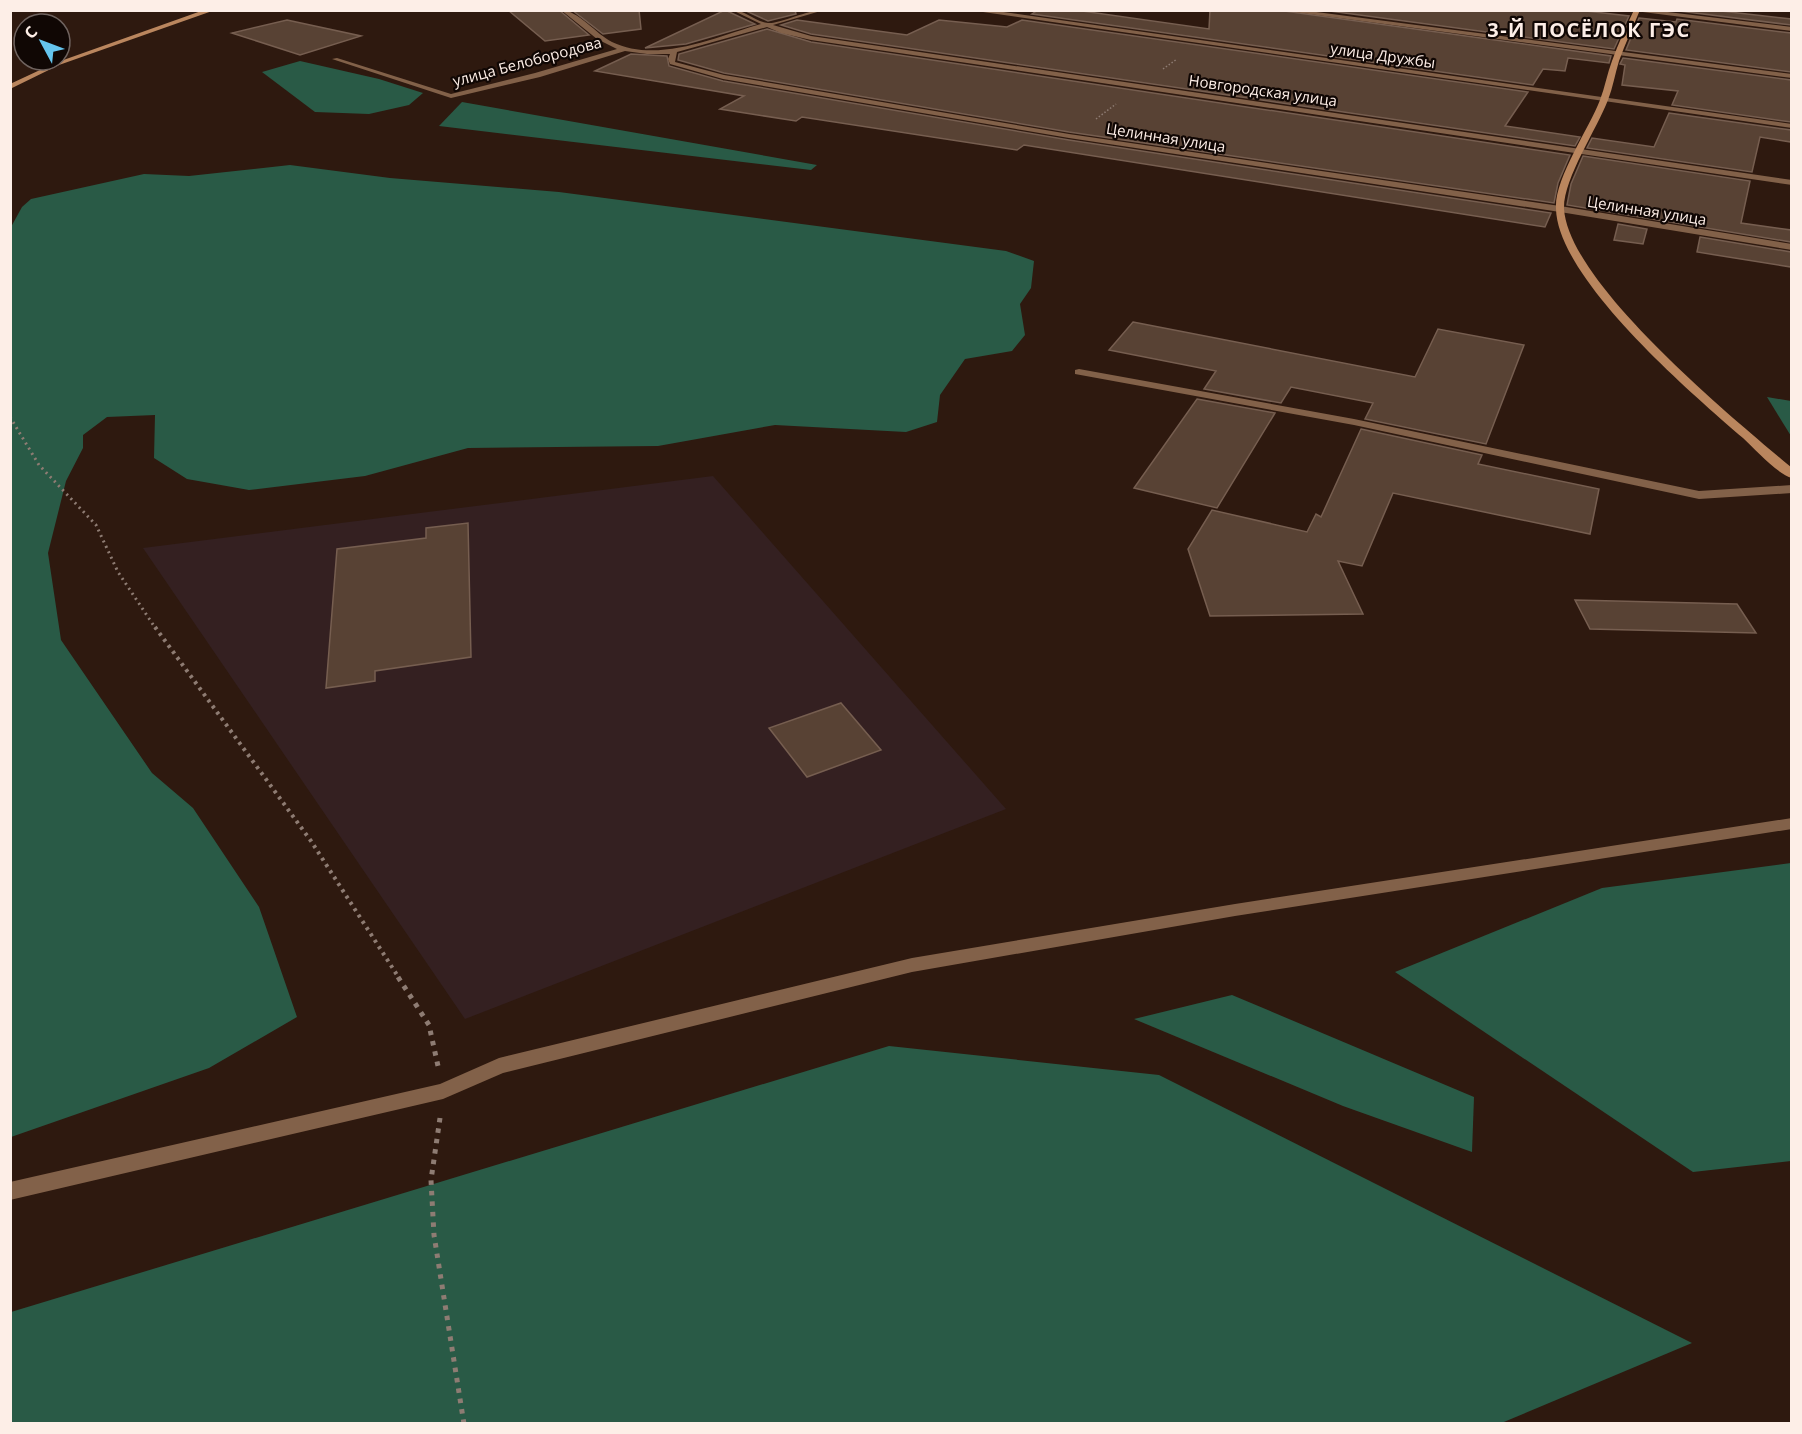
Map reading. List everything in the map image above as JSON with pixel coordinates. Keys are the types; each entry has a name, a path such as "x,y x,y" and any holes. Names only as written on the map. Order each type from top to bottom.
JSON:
{"street":[{"path":"10,87 57,64 212,10"},
{"path":"564,10 603,42 624,50 674,52 764,24 822,10"},
{"name":"Новгородская улица","path":"735,10 783,32 811,38 1581,150 1791,183"},
{"name":"улица Дружбы","path":"972,10 1791,126"},
{"path":"1282,10 1791,76"},
{"path":"1630,10 1791,29"},
{"path":"1637,11 1618,53 1604,99 1567,184 1560,209 1567,235 1581,263 1628,322 1684,379 1791,475"},
{"name":"улица Белобородова","path":"335,59 451,96 537,75 624,50"},
{"name":"Целинная улица","path":"674,52 672,63 723,77 1069,136 1560,209 1791,247"},
{"path":"1079,372 1354,422 1699,495 1791,489"},
{"path":"10,1191 443,1090 499,1066 912,965 1235,910 1791,824"}],"path":[{"path":"10,417 39,465 96,525 118,572 165,642 318,850 429,1025 443,1090 431,1180 434,1235 464,1424"}],"shaded area":[{"path":"713,476 1006,809 465,1019 143,548"}],"green space":[{"path":"300,61 379,79 423,93 409,105 369,114 315,112 262,72"},
{"path":"462,102 817,165 811,170 439,126"},
{"path":"290,165 390,178 559,192 1006,251 1034,261 1031,288 1020,304 1025,335 1012,351 965,359 940,395 937,422 906,432 775,425 658,446 468,448 365,476 249,490 187,479 154,458 155,415 107,417 83,435 83,448 66,481 48,553 61,640 152,773 193,808 259,907 297,1017 209,1068 11,1137 11,227 22,207 31,199 144,174 189,176"},
{"path":"1767,397 1791,401 1791,436"},
{"path":"1791,863 1791,1161 1693,1172 1395,972 1602,888"},
{"path":"1232,995 1474,1097 1472,1152 1343,1106 1134,1019"},
{"path":"889,1046 1159,1075 1692,1343 1499,1424 11,1423 11,1312"}],"building":[{"path":"508,10 559,10 589,35 545,41"},
{"path":"572,10 639,10 641,29 603,34"},
{"path":"725,10 755,24 686,44 645,48"},
{"path":"744,10 795,10 796,14 768,21"},
{"path":"1038,10 1075,10 1209,29 1210,10 1277,10 1611,56 1609,63 1568,58 1565,71 1543,69 1533,85 1032,14"},
{"path":"1322,10 1577,10 1629,16 1614,49"},
{"path":"1712,10 1791,19 1791,25 1679,11"},
{"path":"1639,18 1676,22 1677,19 1791,33 1791,72 1626,50"},
{"path":"287,20 361,36 300,55 232,33"},
{"path":"797,20 907,35 939,20 1007,27 1022,20 1528,92 1505,126 1580,137 1575,146 811,34 781,25"},
{"path":"767,29 811,42 1570,155 1558,183 1554,203 1069,132 724,73 678,60 679,54"},
{"path":"631,54 667,56 669,66 723,81 1069,140 1551,213 1545,227 1024,145 1017,150 802,117 796,121 720,109 744,96 595,71"},
{"path":"1623,58 1791,80 1791,122 1672,105 1678,91 1622,85 1625,65 1620,64"},
{"path":"1669,113 1791,130 1791,142 1760,137 1752,172 1587,148 1592,138 1654,147"},
{"path":"1583,156 1750,181 1741,223 1791,230 1791,242 1567,205 1571,184"},
{"path":"1618,224 1647,229 1643,244 1614,240"},
{"path":"1700,237 1791,252 1791,267 1697,252"},
{"path":"1133,322 1415,377 1438,329 1524,345 1486,444 1365,419 1373,403 1291,387 1281,403 1204,389 1216,371 1109,350"},
{"path":"1197,399 1275,413 1217,508 1134,488"},
{"path":"1361,429 1482,455 1478,464 1599,489 1590,534 1393,493 1362,566 1338,561 1363,614 1210,616 1188,549 1212,510 1307,532 1316,514 1321,517"},
{"path":"468,523 471,657 375,671 375,681 326,688 337,549 426,538 426,528"},
{"path":"1575,600 1737,604 1756,633 1590,629"},
{"path":"841,703 881,750 807,777 769,728"}],"district":[{"name":"3-Й ПОСЁЛОК ГЭС","path":"1589,29"}]}
